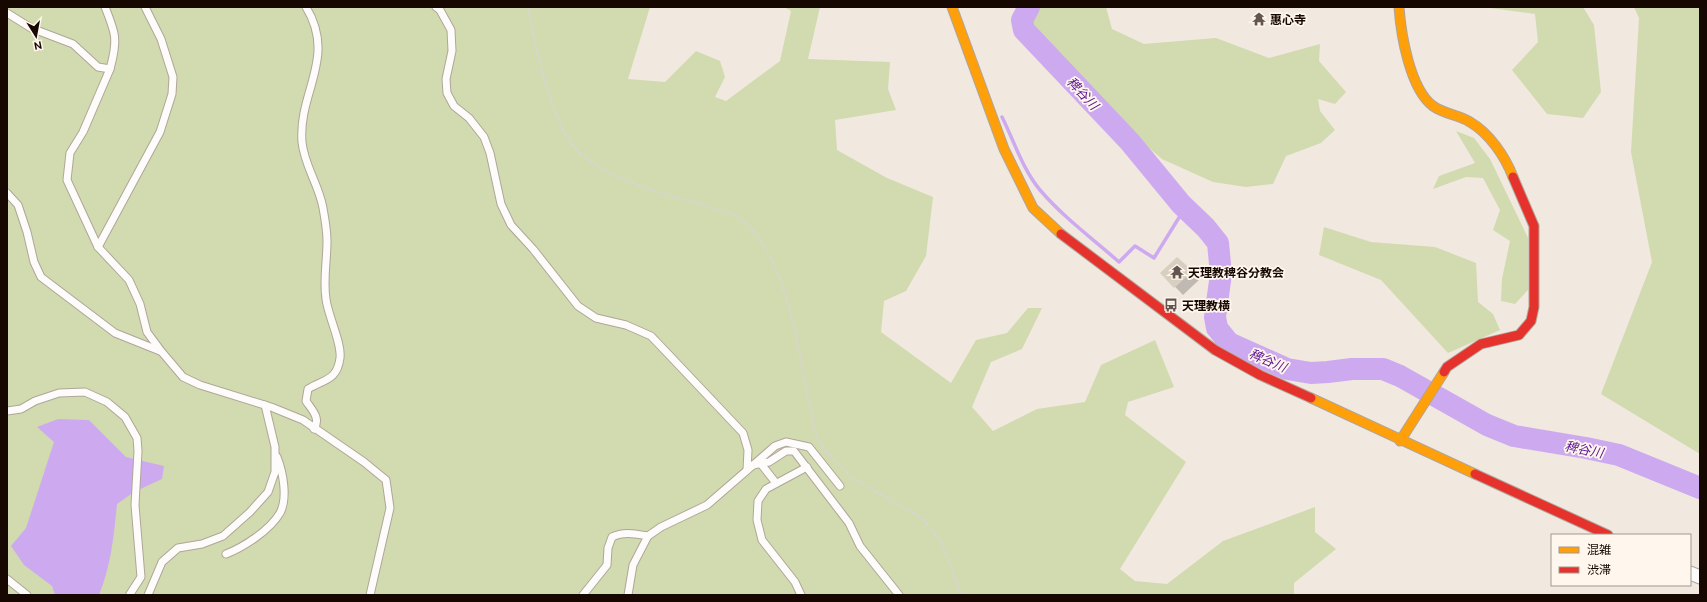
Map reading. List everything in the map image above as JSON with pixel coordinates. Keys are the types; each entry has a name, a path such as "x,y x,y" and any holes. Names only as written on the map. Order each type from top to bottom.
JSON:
{"street":[{"path":"1399,7 1401,31 1415,84 1423,97 1434,107 1470,122 1490,138 1512,174 1534,226 1534,307 1531,321 1519,335 1481,344 1460,356 1447,367 1400,441"},
{"path":"955,10 1004,149 1033,208 1062,235 1215,350 1260,376 1606,534"}],"lane":[{"path":"105,7 114,29 116,47 110,69 83,132 70,153 67,180 98,247 129,280 140,304 147,332 160,351 183,377 200,385 265,405 303,420 364,462 386,480 390,508 370,595"},
{"path":"98,247 160,132 172,94 173,77 161,39 145,7"},
{"path":"306,7 313,18 319,38 316,70 302,128 302,144 306,161 320,191 327,241 326,299 341,357 336,373 328,381 318,383 308,389 306,401 317,418 318,424 314,429"},
{"path":"436,7 440,10 451,30 452,51 446,79 447,92 454,106 469,118 484,137 490,153 502,204 511,226 534,249 578,306 596,318 626,325 651,336 743,433 748,450 750,468"},
{"path":"7,13 31,28 73,44 98,67 110,69"},
{"path":"7,193 18,205 27,232 34,262 40,277 115,333 160,351"},
{"path":"7,411 22,409 35,401 59,393 86,392 107,402 125,417 137,438 138,451 135,505 140,577 130,594 131,595"},
{"path":"226,554 248,544 266,528 280,512 284,490 281,467 275,452 265,405"},
{"path":"628,595 633,565 648,536 661,527 707,505 775,446 786,442 809,447 840,486"},
{"path":"750,468 769,462 786,451 794,451 849,523 860,546 899,595"},
{"path":"148,595 162,562 178,548 202,544 223,536 250,512 268,492 275,472 275,452"},
{"path":"761,464 776,483"},
{"path":"801,595 795,582 762,540 757,520 758,501 766,489 807,467"},
{"path":"583,595 607,565 608,548 612,537 619,534 634,533 648,536"},
{"path":"7,579 27,595"}],"path":[{"path":"528,7 552,100 563,131 575,148 593,163 627,180 734,214 760,238 778,274 790,316 817,437 824,449 851,477 922,518 941,541 961,595"}],"green space":[{"path":"7,7 650,7 628,79 665,82 696,51 720,61 725,77 715,97 726,101 780,61 791,11 784,7 820,7 808,59 890,62 888,89 896,110 835,120 837,150 887,178 933,197 926,256 906,291 884,301 881,332 951,383 976,340 1007,333 1028,308 1042,308 1022,349 991,362 972,407 993,431 1037,409 1085,402 1101,365 1155,340 1174,387 1128,402 1125,415 1186,462 1120,569 1135,581 1167,584 1223,541 1315,507 1315,532 1336,549 1294,583 1294,595 7,595"},
{"path":"1036,7 1106,7 1112,29 1144,44 1216,38 1269,58 1320,44 1319,61 1346,92 1335,104 1318,99 1320,111 1335,130 1321,143 1286,156 1273,184 1246,187 1213,182 1162,159 1135,136 1072,73 1030,37"},
{"path":"1483,7 1583,7 1594,25 1601,92 1583,118 1547,114 1512,70 1538,42 1535,14"},
{"path":"1634,7 1700,7 1700,454 1601,394 1652,262 1631,152 1639,18"},
{"path":"1456,131 1474,138 1490,159 1528,238 1528,290 1515,304 1501,301 1502,279 1510,241 1493,230 1500,210 1483,178 1466,177 1433,189 1439,176 1475,163"},
{"path":"1324,227 1371,242 1435,247 1476,263 1478,302 1493,314 1500,330 1448,353 1381,280 1319,255"}],"shaded area":[{"path":"58,419 89,420 126,457 164,466 162,479 134,492 117,504 109,562 99,595 55,595 52,586 24,565 11,546 26,528 54,442 37,427"}],"building":[{"name":"天理教稗谷分教会","path":"1177,257 1193,271 1174,288 1160,273"}],"waterway":[{"name":"稗谷川","path":"1029,7 1022,20 1024,30 1130,142 1181,204 1206,228 1218,243 1221,274 1215,317 1217,328 1229,343 1287,369 1311,373 1352,369 1383,369 1400,376 1487,425 1514,436 1619,455 1700,488"},
{"path":"1002,117 1029,174 1040,190 1068,219 1119,262 1135,246 1154,258 1180,216 1187,210"}],"traffic: slow":[{"path":"952,7 1004,149 1033,208 1061,234"},
{"path":"1399,7 1408,61 1418,87 1425,98 1437,109 1466,120 1484,132 1501,153 1513,177"},
{"path":"1400,441 1444,372"},
{"path":"1311,398 1475,474"}],"traffic: jam":[{"path":"1444,372 1447,367 1481,344 1519,335 1531,321 1534,307 1534,226 1513,177"},
{"path":"1061,234 1215,350 1260,375 1311,398"},
{"path":"1475,474 1606,534"}],"place":[{"name":"惠心寺","path":"1259,19"},
{"name":"天理教稗谷分教会","path":"1177,272"},
{"name":"天理教横","path":"1171,305"}]}
